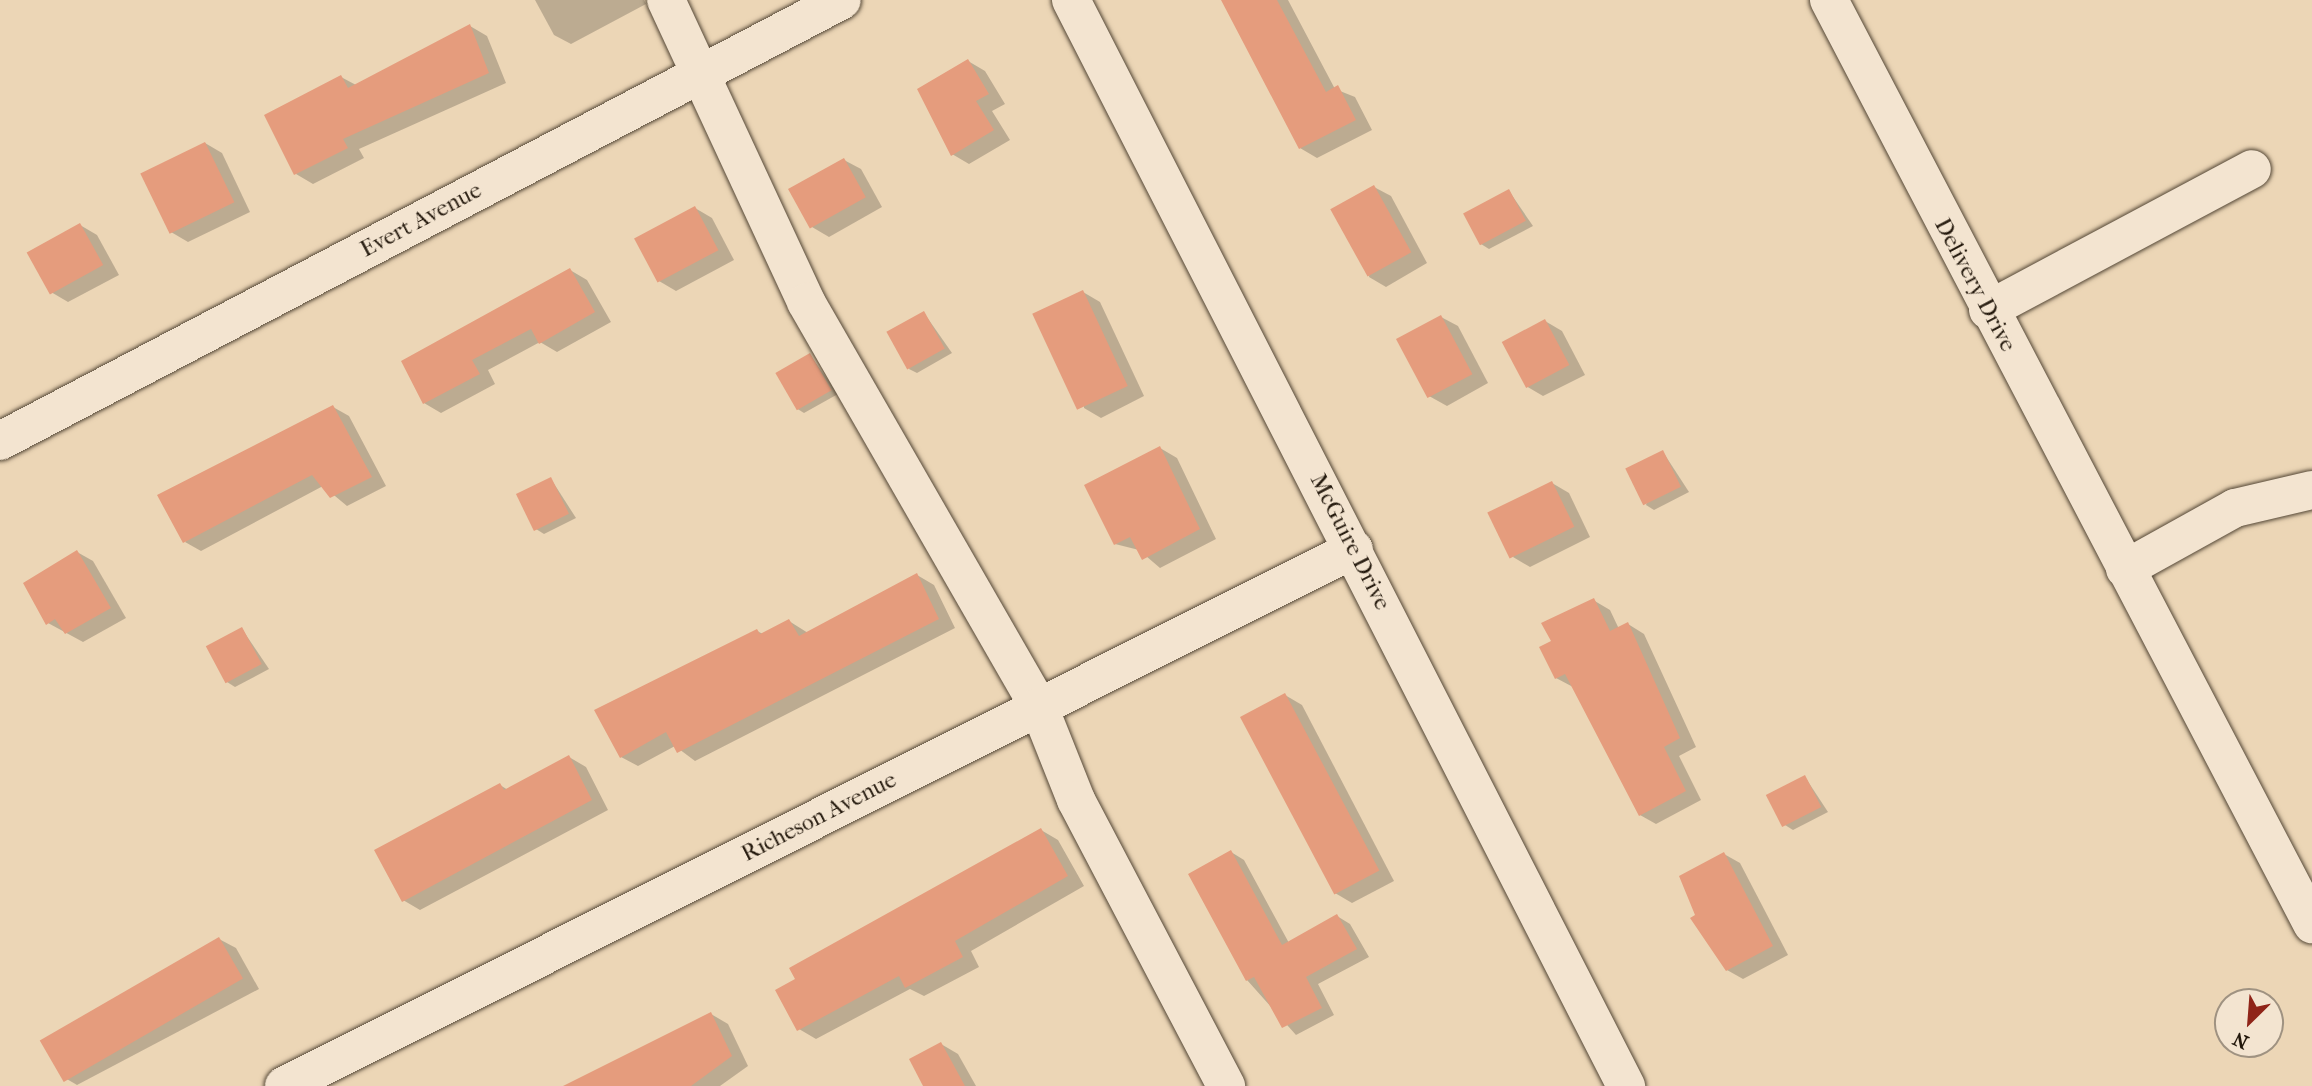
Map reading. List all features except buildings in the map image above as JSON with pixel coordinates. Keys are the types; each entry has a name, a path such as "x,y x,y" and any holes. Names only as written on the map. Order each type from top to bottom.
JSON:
{"street":[{"path":"666,0 806,302 1040,707 1076,800 1226,1086"},
{"name":"Evert Avenue","path":"0,441 842,0"},
{"name":"McGuire Drive","path":"1070,0 1354,549 1626,1086"},
{"name":"Delivery Drive","path":"1829,0 1988,310 2312,924"},
{"path":"1988,310 2252,169"},
{"path":"2125,569 2235,508 2312,490"},
{"name":"Richeson Avenue","path":"284,1086 1354,549"}]}
